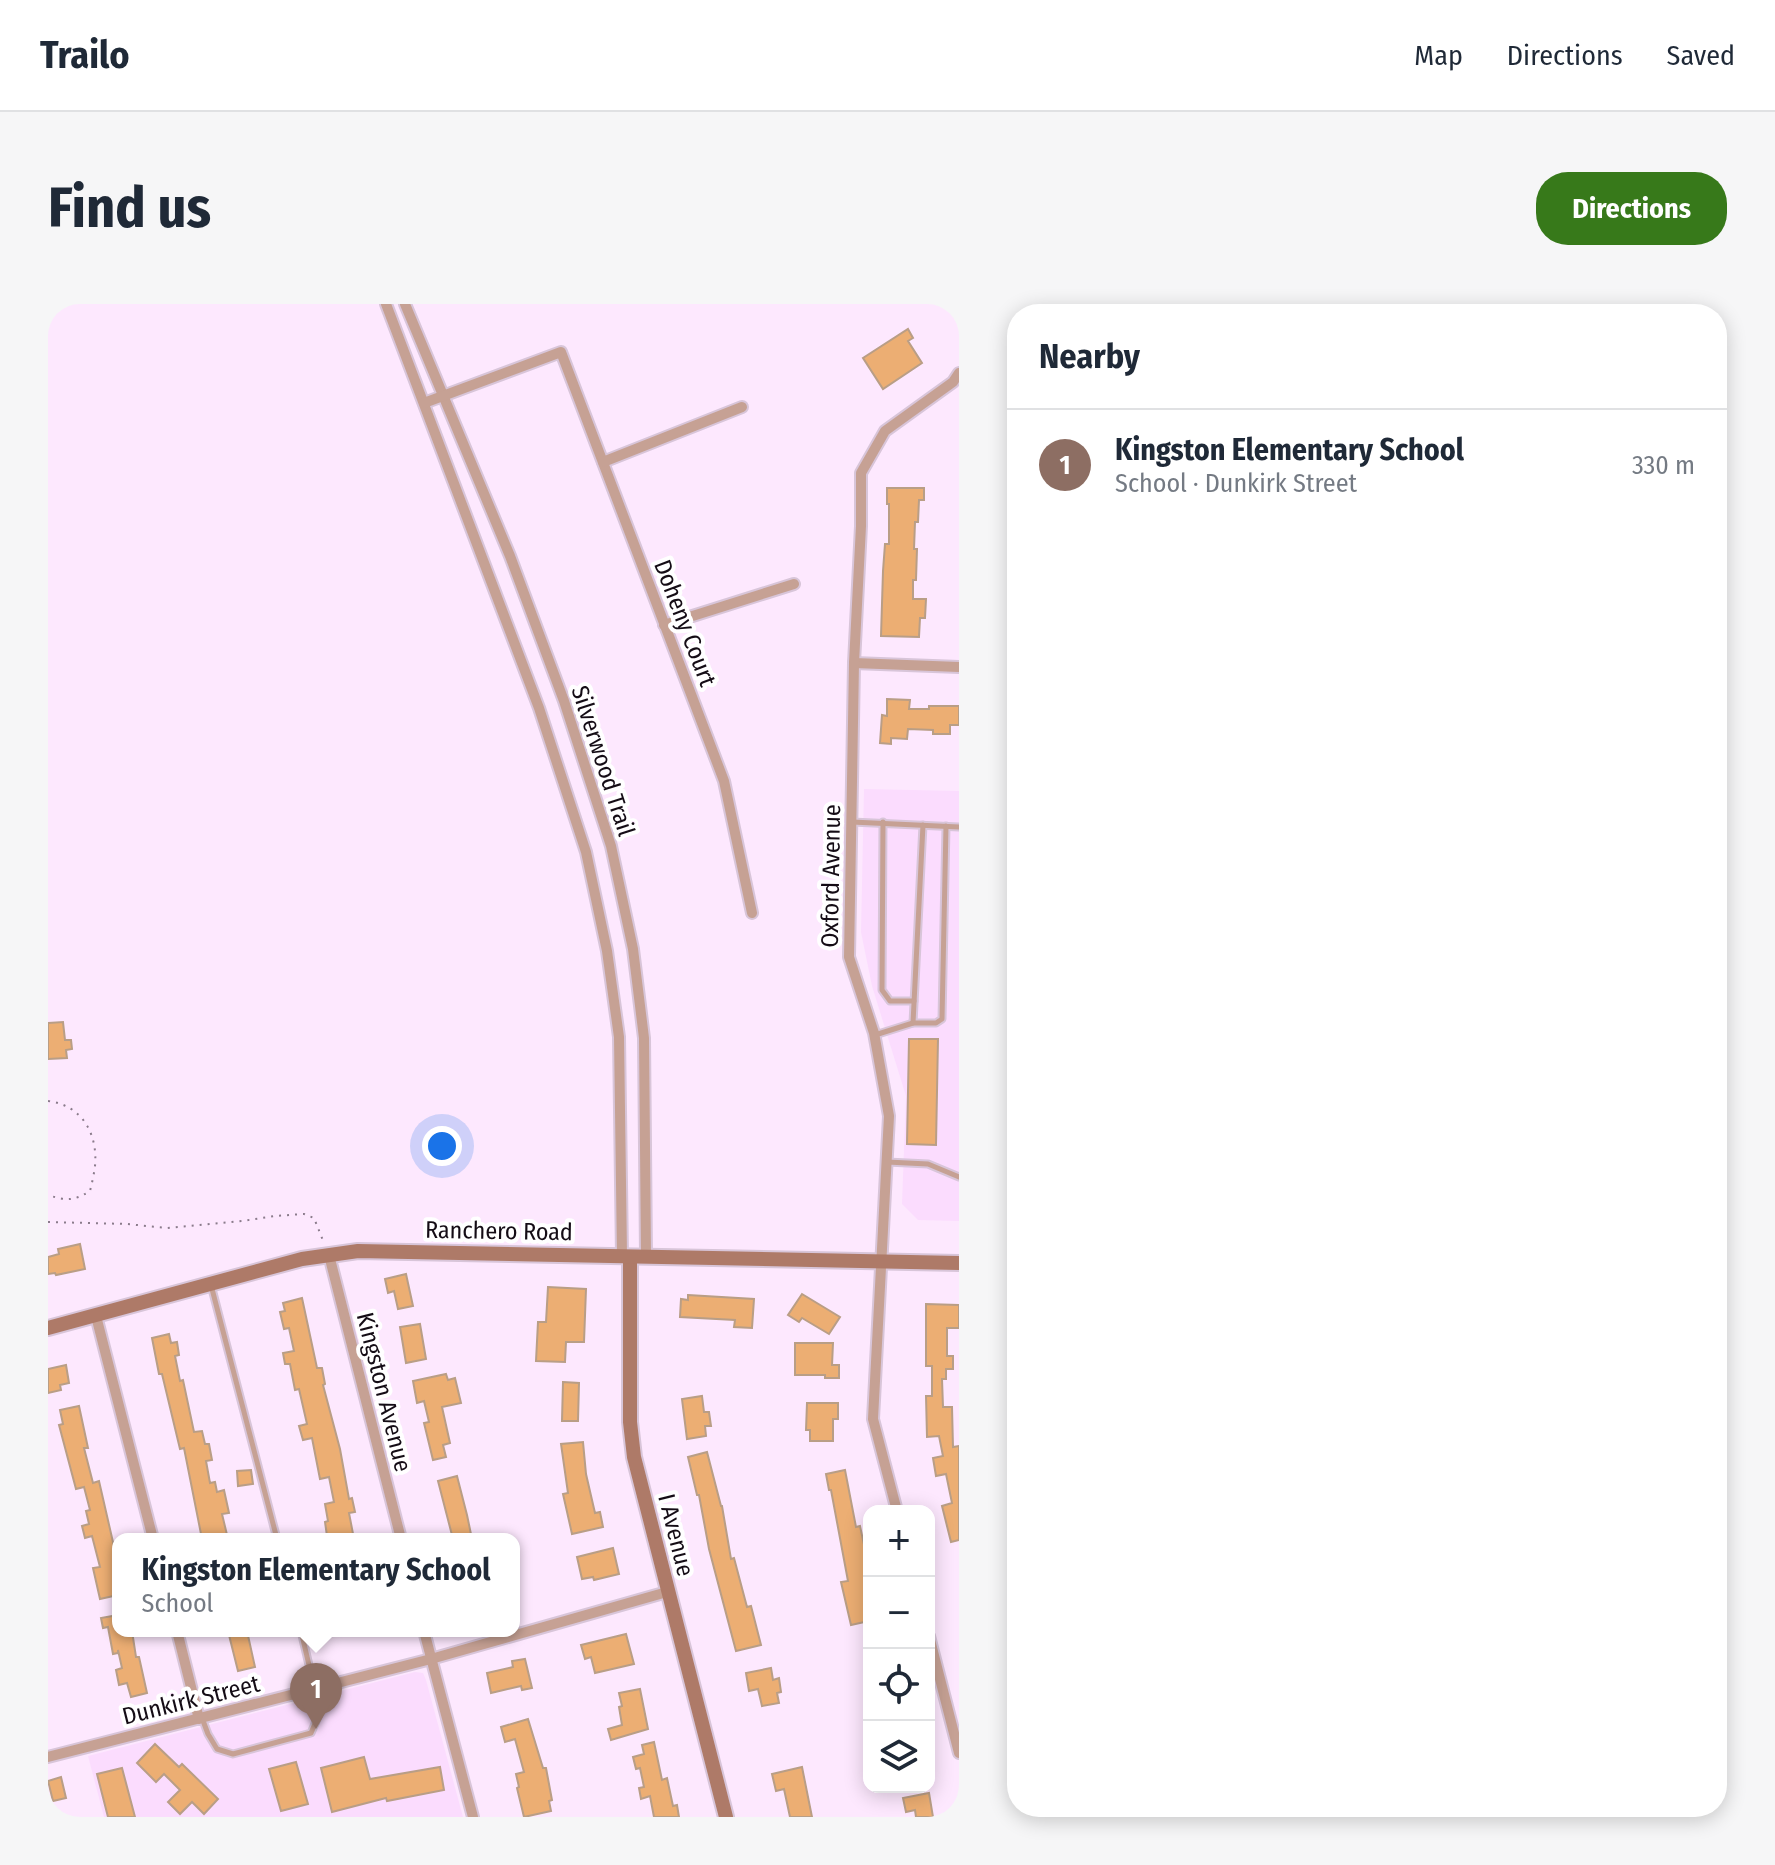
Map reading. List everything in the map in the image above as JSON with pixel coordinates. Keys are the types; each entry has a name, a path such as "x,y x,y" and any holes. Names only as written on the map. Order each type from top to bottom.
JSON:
{"main road":[{"name":"Ranchero Road","path":"48,1328 302,1259 370,1250 959,1263"},
{"name":"I Avenue","path":"626,1257 630,1422 634,1457 726,1817"}],"street":[{"name":"Silverwood Trail","path":"386,304 539,708 586,852 607,951 619,1037 626,1257"},
{"name":"Silverwood Trail","path":"405,304 510,556 564,701 611,846 633,949 644,1038 646,1256"},
{"name":"Doheny Court","path":"443,396 561,352 724,781 752,913"},
{"name":"Oxford Avenue","path":"895,1505 873,1419 889,1116 874,1036 849,957 861,473 885,431 953,382 959,373"},
{"path":"424,403 443,396"},
{"path":"603,462 742,407"},
{"path":"664,625 794,584"},
{"path":"854,663 959,667"},
{"name":"Kingston Avenue","path":"329,1255 399,1533"},
{"path":"96,1316 151,1533"},
{"name":"Dunkirk Street","path":"520,1634 667,1592"},
{"path":"179,1637 200,1718"},
{"path":"426,1637 473,1817"},
{"name":"Dunkirk Street","path":"48,1757 508,1637"},
{"path":"932,1649 959,1753"}],"lane":[{"path":"851,822 959,827"},
{"path":"883,822 882,990 890,1001 914,1001"},
{"path":"913,1023 923,825"},
{"path":"874,1036 913,1023 936,1023 942,1019 946,826"},
{"path":"887,1162 928,1164 959,1177"},
{"path":"210,1283 275,1533"},
{"path":"200,1718 217,1749 233,1754 311,1733 320,1712 302,1637"}],"path":[{"path":"48,1101 74,1110 86,1122 96,1164 90,1191 79,1198 48,1195"},
{"path":"48,1222 167,1228 304,1214 314,1218 329,1255"}],"shaded area":[{"path":"864,789 959,791 959,1221 918,1220 902,1204 906,1096 872,986 861,932"},
{"path":"415,1672 423,1673 426,1680 463,1817 104,1817 88,1756"}],"building":[{"path":"908,329 913,338 908,341 922,363 883,389 863,358"},
{"path":"887,488 924,488 924,500 919,500 918,522 915,522 914,549 917,549 913,599 926,599 925,618 920,618 919,637 881,636 885,544 889,544"},
{"path":"887,699 910,700 909,709 959,706 959,725 950,725 950,734 908,729 907,739 891,738 891,744 880,743 882,715 887,716"},
{"path":"63,1022 65,1040 71,1040 72,1049 66,1050 67,1058 48,1059 48,1023"},
{"path":"909,1039 938,1039 936,1145 907,1144"},
{"path":"80,1244 85,1269 48,1274 48,1257 59,1254 58,1249"},
{"path":"406,1274 413,1306 398,1309 394,1291 388,1293 385,1279"},
{"path":"548,1287 586,1289 584,1342 566,1342 565,1362 536,1361 538,1322 546,1322"},
{"path":"802,1294 840,1317 829,1334 802,1318 799,1322 788,1315"},
{"path":"688,1295 754,1299 752,1328 734,1327 735,1320 680,1317 681,1299 688,1300"},
{"path":"302,1298 317,1368 322,1368 323,1385 349,1499 352,1498 355,1512 349,1513 353,1533 327,1533 325,1504 334,1502 329,1477 320,1479 312,1438 303,1440 299,1426 307,1424 290,1364 285,1364 283,1353 294,1351 289,1328 284,1329 280,1312 285,1311 283,1303"},
{"path":"926,1304 959,1305 959,1328 947,1328 947,1356 953,1356 953,1369 946,1369 946,1379 942,1379 943,1407 952,1407 953,1447 959,1446 959,1540 951,1542 942,1506 952,1503 946,1474 936,1476 933,1458 943,1456 939,1436 927,1437 926,1396 932,1396 932,1366 926,1366"},
{"path":"420,1324 426,1359 406,1363 400,1327"},
{"path":"169,1334 171,1343 177,1342 179,1355 175,1356 194,1432 202,1431 205,1444 209,1444 212,1460 206,1461 210,1483 215,1482 217,1492 224,1490 229,1513 222,1514 227,1533 201,1533 184,1448 180,1449 152,1338"},
{"path":"795,1343 833,1343 832,1365 839,1365 839,1378 795,1375"},
{"path":"66,1365 69,1383 60,1385 61,1390 48,1393 48,1369"},
{"path":"446,1374 448,1380 455,1378 461,1403 442,1407 450,1443 443,1445 446,1457 433,1460 424,1423 429,1422 424,1401 417,1403 413,1381"},
{"path":"563,1382 579,1383 578,1421 562,1421"},
{"path":"702,1396 704,1412 709,1412 711,1426 705,1426 706,1436 687,1439 682,1399"},
{"path":"807,1403 838,1403 838,1419 833,1419 833,1441 810,1441 810,1430 806,1430"},
{"path":"79,1406 88,1448 84,1448 93,1483 99,1481 112,1538 112,1596 100,1599 93,1568 100,1567 92,1536 85,1538 82,1526 89,1524 86,1511 90,1510 84,1487 76,1489 59,1425 63,1424 60,1410"},
{"path":"583,1442 595,1513 600,1512 603,1527 572,1534 563,1494 568,1493 561,1444"},
{"path":"707,1452 722,1506 731,1559 734,1558 747,1607 751,1606 761,1645 736,1651 688,1457"},
{"path":"251,1470 253,1484 238,1486 237,1471"},
{"path":"845,1470 856,1527 860,1526 863,1540 863,1622 851,1625 841,1582 848,1581 826,1474"},
{"path":"457,1476 471,1533 451,1533 438,1481"},
{"path":"613,1548 619,1574 594,1580 593,1577 582,1579 577,1557"},
{"path":"112,1616 112,1637 133,1637 147,1693 131,1697 127,1683 119,1685 116,1670 122,1668 118,1650 113,1654 108,1627 103,1628 101,1618"},
{"path":"626,1634 634,1664 595,1673 591,1657 585,1659 581,1645"},
{"path":"230,1637 248,1637 255,1667 238,1671"},
{"path":"525,1659 532,1688 522,1690 521,1686 491,1693 487,1673 513,1667 512,1661"},
{"path":"771,1668 773,1680 779,1678 779,1703 762,1706 758,1689 749,1691 746,1673"},
{"path":"640,1689 648,1729 611,1740 608,1729 622,1725 619,1693"},
{"path":"528,1719 543,1768 546,1768 552,1800 549,1801 551,1811 524,1817 516,1774 524,1772 515,1739 505,1742 501,1727"},
{"path":"654,1742 662,1780 667,1778 673,1806 677,1805 679,1817 654,1817 650,1796 641,1799 639,1788 644,1787 640,1768 636,1769 633,1757 644,1754 642,1745"},
{"path":"155,1744 179,1767 182,1764 218,1799 204,1814 192,1802 180,1814 168,1802 180,1790 164,1774 156,1782 137,1763"},
{"path":"364,1757 370,1779 440,1767 444,1790 387,1801 386,1798 332,1812 321,1768"},
{"path":"296,1762 308,1804 281,1811 269,1769"},
{"path":"802,1767 812,1817 790,1817 784,1789 776,1791 772,1774"},
{"path":"122,1768 135,1817 108,1817 97,1774"},
{"path":"61,1777 66,1798 53,1801 48,1781"},
{"path":"929,1793 933,1817 916,1817 915,1810 906,1812 903,1798"}],"place":[{"name":"Kingston Elementary School","path":"316,1729"}]}
